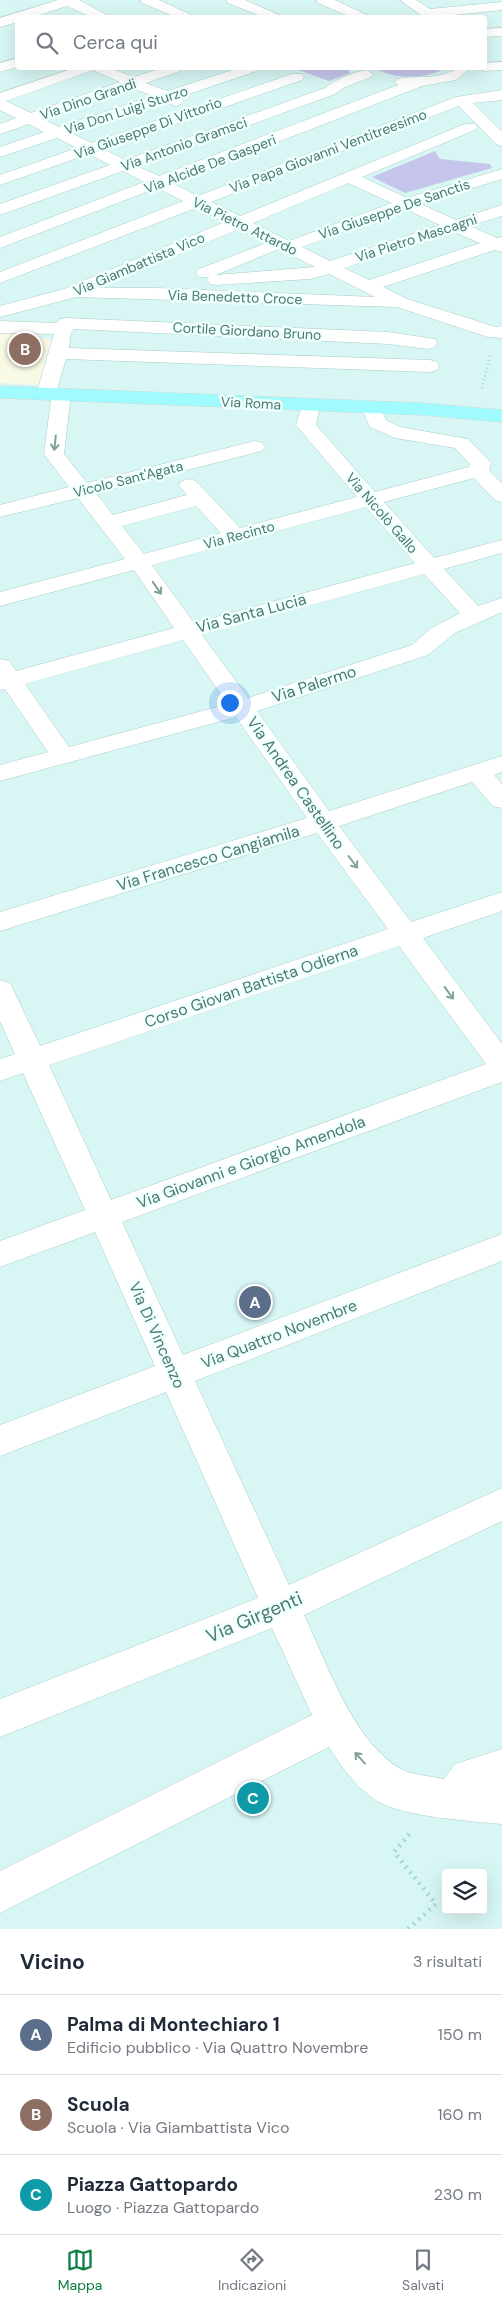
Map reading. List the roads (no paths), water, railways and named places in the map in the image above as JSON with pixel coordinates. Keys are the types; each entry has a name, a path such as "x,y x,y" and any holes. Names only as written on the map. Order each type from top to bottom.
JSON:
{"main road":[{"name":"Via Roma","path":"0,392 476,413 502,416"}],"street":[{"path":"24,15 68,0 100,15"},
{"path":"147,0 184,15"},
{"path":"233,0 271,15"},
{"path":"323,0 359,15"},
{"path":"407,0 433,15 502,6"},
{"path":"0,23 15,18"},
{"path":"0,23 15,30"},
{"path":"487,33 502,32"},
{"path":"0,68 15,63"},
{"path":"487,67 502,66"},
{"path":"0,98 81,70"},
{"path":"104,70 294,152"},
{"name":"Via Dino Grandi","path":"0,129 169,70"},
{"name":"Via Don Luigi Sturzo","path":"0,152 246,70"},
{"path":"281,70 362,105"},
{"name":"Via Alcide De Gasperi","path":"0,243 159,184 362,105 428,81 450,77 460,70"},
{"path":"361,71 400,82 428,81 461,100 495,125 502,142"},
{"name":"Via Antonio Gramsci","path":"0,210 330,91 361,71"},
{"name":"Via Giuseppe Di Vittorio","path":"0,180 197,110 297,77"},
{"name":"Via Papa Giovanni Ventitreesimo","path":"0,278 196,202 294,152 461,100 502,95"},
{"name":"Via Pietro Attardo","path":"0,104 159,184 332,267 400,304 498,332"},
{"name":"Via Giambattista Vico","path":"0,312 70,293 237,222 470,127"},
{"name":"Via Giuseppe De Sanctis","path":"156,293 284,245 407,203 502,174"},
{"path":"348,177 500,244"},
{"name":"Via Pietro Mascagni","path":"332,267 502,210"},
{"path":"368,286 500,244"},
{"path":"0,252 70,293"},
{"name":"Via Giuseppe De Sanctis","path":"182,283 310,274 332,267"},
{"name":"Via Benedetto Croce","path":"70,293 156,293 400,304"},
{"name":"Via Andrea Castellino","path":"70,293 65,326 58,353 53,394 54,454 139,562 322,822 502,1065"},
{"path":"0,328 65,326"},
{"name":"Cortile Giordano Bruno","path":"65,326 388,338 428,343"},
{"path":"58,353 430,366"},
{"name":"Via Nicolò Gallo","path":"310,406 306,425 428,566 474,614"},
{"path":"372,409 377,422 395,432 461,443 486,464 502,496"},
{"name":"Vicolo Sant'Agata","path":"0,511 255,447"},
{"name":"Via Recinto","path":"0,599 370,500 486,464"},
{"path":"173,468 235,536"},
{"path":"108,523 201,498"},
{"name":"Via Santa Lucia","path":"4,676 502,546"},
{"name":"Via Palermo","path":"0,773 242,708 420,650 434,635 474,614 502,605"},
{"path":"4,676 63,756"},
{"name":"Via Francesco Cangiamila","path":"0,922 502,764"},
{"path":"477,772 502,800"},
{"name":"Corso Giovan Battista Odierna","path":"0,1070 502,901"},
{"name":"Via Di Vincenzo","path":"0,990 33,1059 174,1374 336,1723 358,1758 391,1787 452,1800"},
{"name":"Via Giovanni e Giorgio Amendola","path":"0,1254 502,1070"},
{"name":"Via Quattro Novembre","path":"0,1440 502,1247"},
{"name":"Via Girgenti","path":"0,1718 281,1607 502,1504"},
{"path":"0,1893 336,1723"},
{"path":"452,1800 469,1778 502,1768"},
{"path":"452,1800 502,1804"}],"place":[{"name":"Scuola","path":"25,349"},
{"name":"Palma di Montechiaro 1","path":"255,1302"},
{"name":"Piazza Gattopardo","path":"253,1798"}]}
